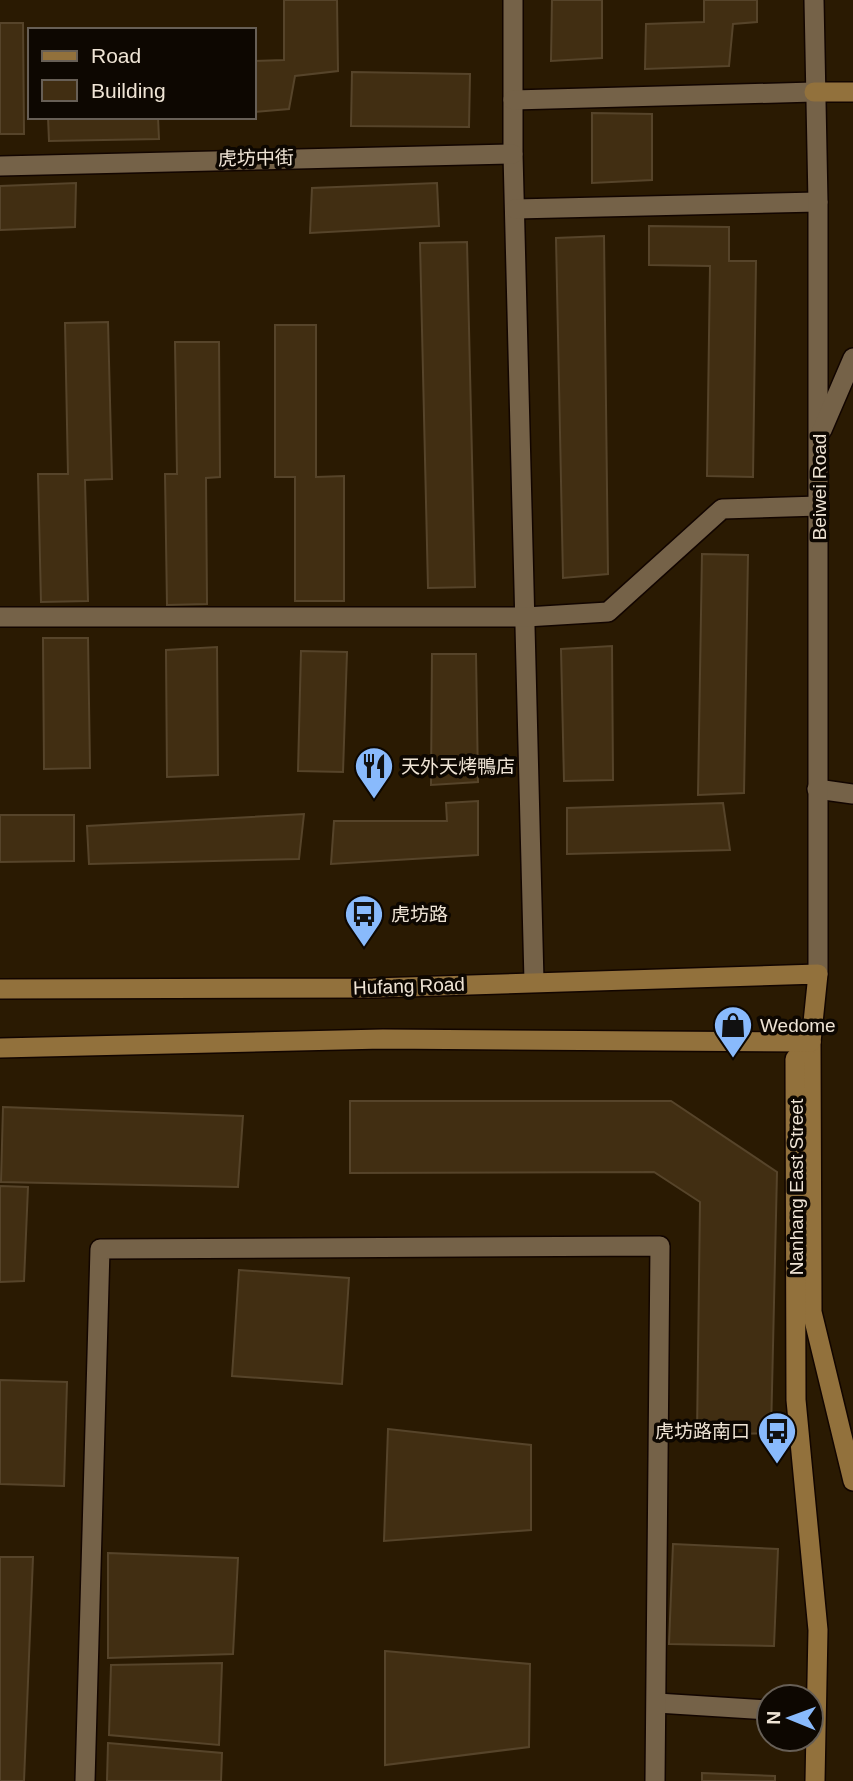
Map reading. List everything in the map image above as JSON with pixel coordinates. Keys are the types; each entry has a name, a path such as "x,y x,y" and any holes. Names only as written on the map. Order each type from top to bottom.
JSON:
{"main road":[{"path":"814,92 853,92"},
{"path":"0,1048 383,1040 811,1042 818,974"},
{"name":"Hufang Road","path":"0,989 373,988 818,974"},
{"name":"Nanhang East Street","path":"811,1042 812,1312 853,1481"},
{"name":"Nanhang East Street","path":"811,1042 795,1059 796,1400 818,1630 815,1683"},
{"name":"Nanhang East Street","path":"814,1753 815,1781"}],"street":[{"path":"513,0 514,209 534,981"},
{"name":"Beiwei Road","path":"814,0 818,202 818,974"},
{"path":"513,100 814,92"},
{"name":"虎坊中街","path":"0,166 513,154"},
{"path":"514,209 818,202"},
{"path":"818,438 853,358"},
{"path":"0,617 526,617 608,612 722,509 819,506"},
{"path":"817,789 853,794"},
{"path":"85,1781 100,1249 660,1246 655,1781"},
{"path":"657,1703 755,1709"}],"building":[{"path":"284,0 337,0 338,71 295,76 289,109 256,112 256,61 284,60"},
{"path":"552,0 602,0 602,58 551,61"},
{"path":"704,0 757,0 757,22 733,24 729,66 645,69 646,24 704,22"},
{"path":"0,23 23,23 24,134 0,134"},
{"path":"352,72 470,74 469,127 351,126"},
{"path":"592,113 652,114 652,180 592,183"},
{"path":"48,119 158,119 159,139 49,141"},
{"path":"76,183 75,227 0,230 0,186"},
{"path":"437,183 439,226 310,233 312,188"},
{"path":"649,226 729,227 729,261 756,261 753,477 707,476 710,266 649,265"},
{"path":"604,236 608,574 563,578 556,238"},
{"path":"467,242 475,587 428,588 420,243"},
{"path":"108,322 112,479 85,480 88,601 41,602 38,474 68,474 65,323"},
{"path":"275,325 316,325 316,477 344,476 344,601 295,601 295,477 275,477"},
{"path":"175,342 219,342 220,477 206,478 207,604 167,605 165,474 177,474"},
{"path":"702,554 748,555 744,793 698,795"},
{"path":"43,638 88,638 90,768 44,769"},
{"path":"612,646 613,780 564,781 561,649"},
{"path":"217,647 218,775 167,777 166,650"},
{"path":"301,651 347,652 343,772 298,771"},
{"path":"432,654 476,654 478,782 431,785"},
{"path":"478,801 478,855 331,864 334,821 447,821 446,803"},
{"path":"723,803 730,850 567,854 567,808"},
{"path":"304,814 299,859 89,864 87,826"},
{"path":"0,815 74,815 74,861 0,862"},
{"path":"350,1101 671,1101 777,1172 771,1433 697,1435 700,1202 654,1172 350,1173"},
{"path":"3,1107 243,1116 238,1187 1,1182"},
{"path":"0,1186 28,1187 24,1281 0,1282"},
{"path":"239,1270 349,1278 342,1384 232,1376"},
{"path":"0,1380 67,1382 64,1486 0,1484"},
{"path":"388,1429 531,1445 531,1530 384,1541"},
{"path":"673,1544 778,1549 774,1646 669,1644"},
{"path":"108,1553 238,1558 233,1654 108,1658"},
{"path":"0,1557 33,1557 24,1781 0,1781"},
{"path":"385,1651 530,1664 529,1747 385,1765"},
{"path":"222,1663 219,1745 109,1735 111,1665"},
{"path":"108,1743 222,1753 221,1781 107,1781"},
{"path":"702,1773 775,1776 775,1781 702,1781"}],"place":[{"name":"天外天烤鴨店","path":"374,800"},
{"name":"虎坊路","path":"364,948"},
{"name":"Wedome","path":"733,1059"},
{"name":"虎坊路南口","path":"777,1465"}]}
